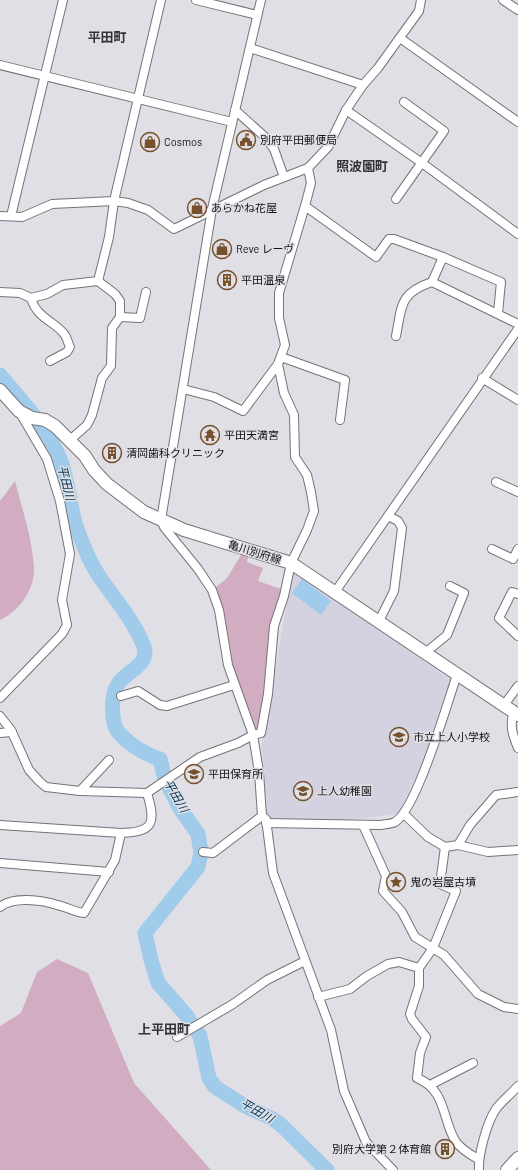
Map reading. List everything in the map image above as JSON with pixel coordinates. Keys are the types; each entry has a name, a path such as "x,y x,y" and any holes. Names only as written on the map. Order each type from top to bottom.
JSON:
{"main road":[{"name":"亀川別府線","path":"0,390 19,412 32,418 46,420 55,426 85,456 94,470 107,484 144,512 184,530 291,563 512,711"},
{"path":"507,1170 518,1158"}],"street":[{"path":"11,216 63,0"},
{"path":"98,281 109,237 114,201 162,0"},
{"path":"196,0 258,14"},
{"path":"261,0 212,209 161,520 164,528 198,569 212,590 219,610 228,665 253,735 259,772 264,820 273,873 331,1030 344,1091 351,1110 366,1142 393,1170"},
{"path":"0,216 22,217 52,204 114,201 128,202 148,210 174,229 212,209 308,168 328,147 346,110 363,84 378,68 419,11 421,0"},
{"path":"503,0 518,10"},
{"path":"400,38 518,122"},
{"path":"250,48 363,84"},
{"path":"0,65 232,122"},
{"path":"396,199 444,130 404,102"},
{"path":"235,110 265,136 274,149 284,177"},
{"path":"346,110 422,163 518,234"},
{"path":"183,389 214,397 242,411 280,360 285,345 279,318 279,293 311,183 308,168"},
{"path":"305,206 376,257 389,239 443,257 501,282 498,313"},
{"path":"396,336 402,303 410,292 432,282 443,257"},
{"path":"0,292 20,293 31,298 46,294 63,285 98,281 115,294 120,301 120,317 112,328 111,366 102,378 92,414 87,425 70,440"},
{"path":"432,282 518,324"},
{"path":"120,317 140,318 146,292"},
{"path":"31,298 33,305 42,316 66,336 70,347 67,352 50,361"},
{"path":"335,592 473,395 482,378 518,329"},
{"path":"280,360 345,380 340,420"},
{"path":"0,716 12,732 29,770 40,782 46,787 80,791 147,793 200,757 261,733 268,694 274,626 284,596 291,563 307,530 314,511 307,475 295,457 294,415 284,393 280,360"},
{"path":"482,378 518,400"},
{"path":"0,698 62,634 67,625 62,600 70,554 60,501 47,459 19,412"},
{"path":"496,482 518,492"},
{"path":"379,621 394,591 402,528 398,521 388,516"},
{"path":"492,549 514,559 518,549"},
{"path":"425,653 448,635 464,592 450,586"},
{"path":"518,594 512,592 499,618 518,636"},
{"path":"203,852 213,853 264,820 363,825 395,822 404,814 427,762 457,675"},
{"path":"121,696 138,691 160,705 167,706 234,684"},
{"path":"518,686 511,720 511,729 518,748"},
{"path":"0,733 12,732"},
{"path":"80,791 109,760"},
{"path":"458,845 470,825 496,795 518,792"},
{"path":"0,825 139,833 145,830 150,823 152,810 147,793"},
{"path":"404,814 428,837 445,847 458,845 488,852 518,850"},
{"path":"363,825 386,876 383,891 402,912 415,937 451,961 478,994 504,1007 518,1009"},
{"path":"0,907 6,902 19,900 57,904 76,912 84,913 115,860 121,833"},
{"path":"445,847 440,884 456,891 433,948 419,968 419,986 410,1014 412,1019 426,1036 420,1053 417,1078 430,1085 441,1101 457,1143 478,1159"},
{"path":"0,863 109,872"},
{"path":"177,1037 226,1008 267,980 305,961"},
{"path":"318,997 350,989 367,976 388,964 399,962 419,968"},
{"path":"430,1085 473,1063"},
{"path":"479,1170 478,1159 496,1108 518,1086"}],"shaded area":[{"path":"15,481 30,538 34,572 28,594 13,612 0,620 0,501"},
{"path":"241,555 248,557 247,562 263,568 258,581 284,590 269,651 259,731 255,731 230,664 225,627 216,587 227,578"},
{"name":"市立上人小学校","path":"293,568 452,681 429,748 399,814 338,821 266,819 261,750"},
{"path":"57,959 88,973 134,1083 211,1170 0,1170 0,1026 21,1013 37,972"}],"water":[{"path":"302,579 331,601 321,615 292,593"}],"waterway":[{"name":"平田川","path":"0,375 35,417 57,452 62,464 76,526 87,553 100,578 134,626 144,647 145,653 143,659 136,668 121,680 116,689 112,709 116,728 119,733 133,745 143,752 160,759 165,779 179,807 198,834 201,853 198,867 145,933 158,983 186,1015 200,1036 209,1078 215,1087 245,1106 273,1119 327,1170"}],"place":[{"name":"別府平田郵便局","path":"246,140"},
{"name":"Cosmos","path":"150,142"},
{"name":"あらかね花屋","path":"197,208"},
{"name":"Reve レーヴ","path":"222,249"},
{"name":"平田温泉","path":"227,280"},
{"name":"平田天満宮","path":"210,435"},
{"name":"清岡歯科クリニック","path":"112,453"},
{"name":"市立上人小学校","path":"399,737"},
{"name":"平田保育所","path":"194,774"},
{"name":"上人幼稚園","path":"303,791"},
{"name":"鬼の岩屋古墳","path":"396,882"},
{"name":"別府大学第２体育館","path":"445,1149"}],"district":[{"name":"平田町","path":"107,37"},
{"name":"照波園町","path":"362,166"},
{"name":"上平田町","path":"164,1029"}]}
